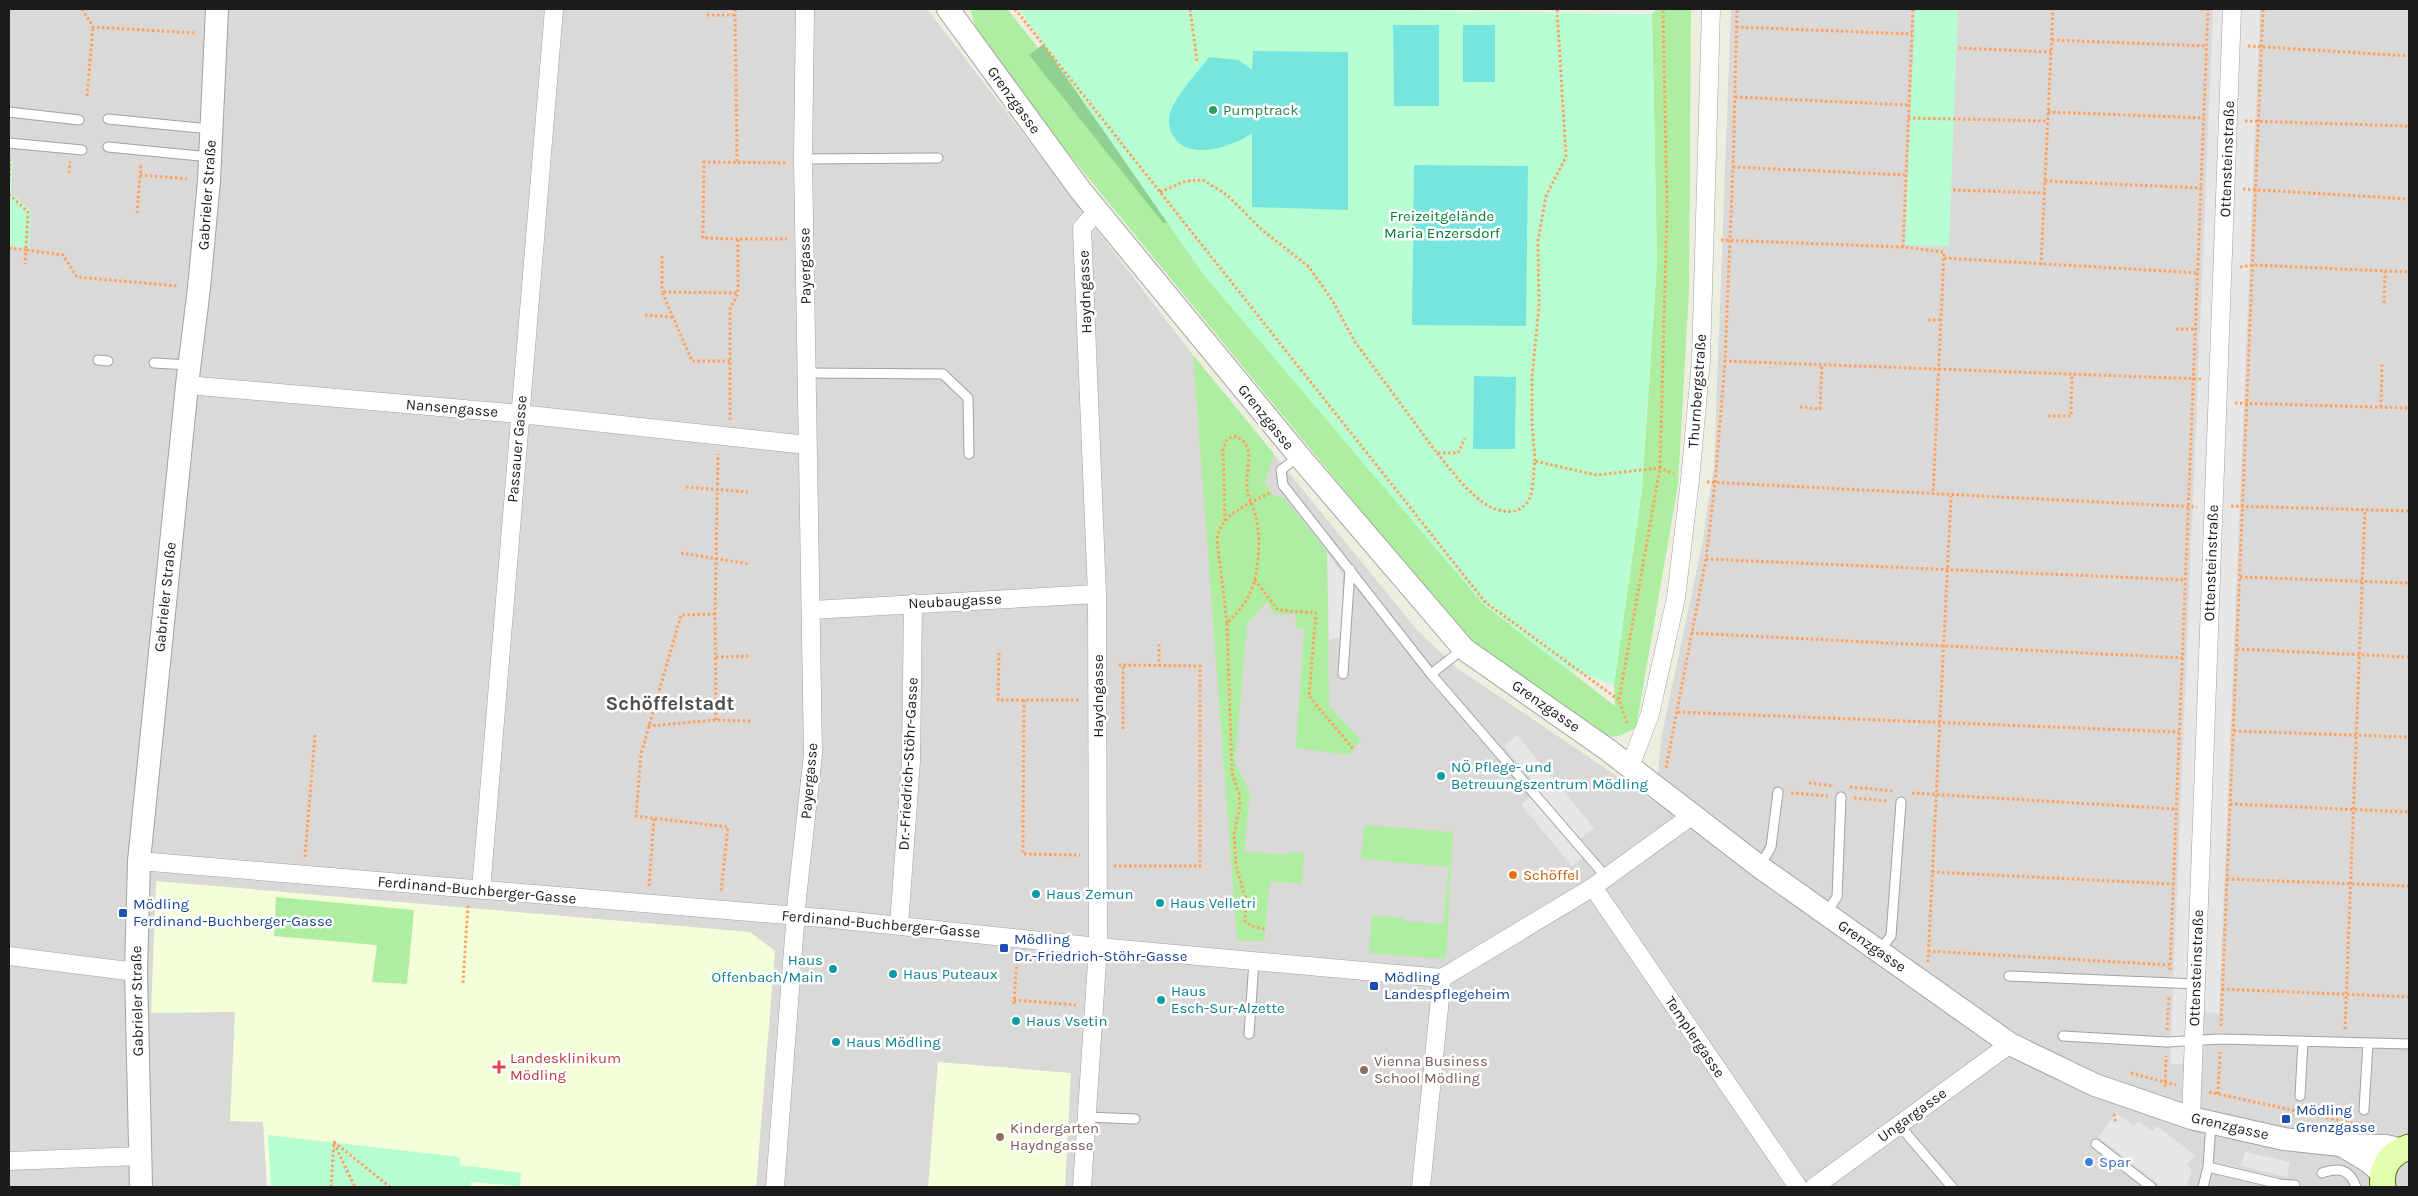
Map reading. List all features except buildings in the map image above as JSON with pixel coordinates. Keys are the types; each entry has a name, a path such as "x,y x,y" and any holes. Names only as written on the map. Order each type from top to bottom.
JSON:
{"main road":[{"path":"2383,1181 2386,1164 2406,1148"}],"street":[{"name":"Gabrieler Straße","path":"141,1187 136,972 139,861 209,181 217,9"},
{"name":"Passauer Gasse","path":"475,890 520,414 554,9"},
{"name":"Payergasse","path":"775,1187 796,916 813,754 803,161 805,9"},
{"name":"Grenzgasse","path":"948,9 1097,211 1299,456 1464,649 1694,814 1760,867 2010,1044 2095,1085 2201,1121 2284,1139 2341,1145 2406,1148"},
{"name":"Thurnbergstraße","path":"1630,767 1650,714 1676,598 1690,480 1701,360 1711,9"},
{"name":"Ottensteinstraße","path":"2201,1121 2192,1089 2232,9"},
{"name":"Haydngasse","path":"1082,1187 1098,947 1098,665 1097,594 1082,228 1097,211"},
{"name":"Nansengasse","path":"188,375 807,445"},
{"name":"Neubaugasse","path":"812,610 1097,594"},
{"name":"Dr.-Friedrich-Stöhr-Gasse","path":"899,925 911,760 913,603"},
{"path":"1421,1187 1442,978 1608,878 1694,814"},
{"name":"Ferdinand-Buchberger-Gasse","path":"139,861 899,925 1098,947 1442,978"},
{"name":"Templergasse","path":"1592,888 1798,1187"},
{"path":"9,956 136,972"},
{"name":"Ungargasse","path":"1814,1187 2010,1044"},
{"name":"Grenzgasse","path":"2341,1145 2368,1161 2383,1181"},
{"path":"9,1161 140,1156"}],"lane":[{"path":"9,112 79,120"},
{"path":"108,119 212,129"},
{"path":"9,143 82,150"},
{"path":"108,147 210,157"},
{"path":"803,161 938,158"},
{"path":"98,360 108,361"},
{"path":"154,363 188,375"},
{"path":"807,373 943,374 968,398 969,454"},
{"path":"1299,456 1281,470 1283,485 1432,674 1608,878"},
{"path":"1343,674 1350,569"},
{"path":"1432,674 1464,649"},
{"path":"1760,867 1771,847 1778,792"},
{"path":"1826,913 1837,897 1841,797"},
{"path":"1879,951 1891,936 1901,802"},
{"path":"1249,1034 1254,961"},
{"path":"2009,976 2196,984"},
{"path":"2063,1036 2167,1042 2220,1039 2409,1044"},
{"path":"2300,1096 2303,1041"},
{"path":"2364,1110 2368,1043"},
{"path":"1086,1117 1135,1119"},
{"path":"2201,1121 2208,1167 2203,1187"},
{"path":"1899,1126 1952,1187"},
{"path":"2096,1144 2151,1187"},
{"path":"2208,1167 2280,1184 2295,1185"},
{"path":"2322,1173 2340,1170 2349,1174 2356,1187"}],"path":[{"path":"82,9 93,27 87,96"},
{"path":"735,9 737,162"},
{"path":"1015,9 1485,602 1619,700"},
{"path":"1190,9 1197,61"},
{"path":"1160,192 1186,182 1203,180 1227,195 1261,229 1309,267 1332,300 1355,342 1437,453 1472,492 1490,507 1504,513 1520,510 1529,500 1535,461 1532,422 1532,378 1539,306 1538,241 1546,196 1566,157 1557,9"},
{"path":"1640,740 1623,716 1619,700 1660,468 1668,209 1663,9"},
{"path":"1666,768 1678,712 1690,634 1706,559 1715,483 1725,361 1728,240 1733,167 1736,9"},
{"path":"1903,247 1913,9"},
{"path":"2041,265 2053,9"},
{"path":"2208,9 2199,274 2165,1082 2355,1124"},
{"path":"2218,1094 2254,265 2263,9"},
{"path":"706,15 735,15"},
{"path":"93,27 217,34"},
{"path":"1736,27 1912,34"},
{"path":"2052,40 2207,46"},
{"path":"2230,45 2409,56"},
{"path":"1959,48 2051,52"},
{"path":"1735,98 1909,105"},
{"path":"2048,112 2204,118"},
{"path":"1908,118 2048,121"},
{"path":"2228,120 2409,126"},
{"path":"9,153 11,154 9,181"},
{"path":"131,161 141,162 137,212"},
{"path":"803,161 704,162 703,238 805,239"},
{"path":"1733,167 1906,176"},
{"path":"140,175 209,181"},
{"path":"2045,180 2202,188"},
{"path":"2226,189 2257,189 2409,199"},
{"path":"1953,190 2045,193"},
{"path":"9,194 28,212 25,264"},
{"path":"716,720 715,558 718,490 730,361 730,309 738,293 738,239"},
{"path":"1705,239 1903,247 1944,252 1933,495"},
{"path":"9,248 63,255 77,277 199,288"},
{"path":"662,256 662,292 692,361 730,361"},
{"path":"1944,258 2199,274 2254,265 2409,272"},
{"path":"2384,303 2385,271"},
{"path":"662,292 738,293"},
{"path":"645,315 673,317"},
{"path":"1928,320 1941,320"},
{"path":"2176,329 2196,329"},
{"path":"1701,360 2218,379"},
{"path":"2381,407 2382,363"},
{"path":"1800,407 1820,409 1822,364"},
{"path":"2048,416 2071,416 2072,374"},
{"path":"2217,402 2409,408"},
{"path":"1224,521 1223,448 1227,440 1233,436 1240,437 1245,443 1250,460 1247,484 1257,519 1258,539 1255,579 1250,593 1240,610 1227,623"},
{"path":"1437,453 1458,453 1465,438"},
{"path":"1535,461 1596,475 1660,468"},
{"path":"1690,480 1951,496 2213,507 2243,505 2409,511"},
{"path":"1265,929 1251,926 1245,921 1246,901 1236,865 1234,835 1240,805 1239,793 1232,773 1227,623 1216,540 1218,531 1224,521 1283,485"},
{"path":"686,487 748,492"},
{"path":"1927,985 1951,496"},
{"path":"2344,1043 2365,509"},
{"path":"681,553 749,564"},
{"path":"1706,559 2186,580"},
{"path":"2240,577 2409,583"},
{"path":"1255,579 1278,610 1316,613 1308,696 1354,750"},
{"path":"715,614 681,615 641,754 636,816 728,826 719,909"},
{"path":"1690,634 2182,658"},
{"path":"1159,644 1160,666"},
{"path":"2237,650 2409,657"},
{"path":"999,653 998,700 1098,700"},
{"path":"716,657 750,656"},
{"path":"1024,700 1022,854 1098,861 1200,866 1200,666 1098,665"},
{"path":"1123,665 1123,730"},
{"path":"1678,712 2180,732"},
{"path":"648,726 716,720 751,721"},
{"path":"2234,731 2409,737"},
{"path":"303,876 315,735"},
{"path":"1809,783 1837,786"},
{"path":"1846,787 1936,796 2176,809"},
{"path":"2230,804 2409,812"},
{"path":"648,904 654,819"},
{"path":"1932,872 2173,884"},
{"path":"2227,879 2409,886"},
{"path":"463,983 475,890"},
{"path":"1018,938 1014,1002 1094,1007"},
{"path":"1928,952 2170,965"},
{"path":"2222,989 2409,998"},
{"path":"331,1187 334,1142"},
{"path":"334,1142 354,1187"},
{"path":"334,1142 390,1187"}],"shaded area":[{"path":"9,9 927,9 1193,355 1417,630 1457,668 1655,802 1662,734 1702,545 1714,466 1731,9 2409,9 2409,1187 9,1187"},
{"path":"2213,9 2260,9 2219,1013 2190,1012 2188,1064 2170,1064"},
{"path":"1327,552 1342,574 1344,637 1329,640"},
{"path":"1517,735 1594,828 1573,845 1583,858 1572,866 1521,805 1539,789 1504,746"},
{"name":"Landesklinikum Mödling","path":"156,881 750,932 775,951 756,1187 267,1187 263,1122 230,1121 235,1012 151,1013"},
{"name":"Kindergarten Haydngasse","path":"938,1062 1071,1073 1065,1187 928,1187"},
{"path":"2116,1113 2134,1126 2138,1121 2152,1131 2157,1126 2195,1155 2187,1165 2192,1170 2186,1187 2163,1187 2098,1137"},
{"path":"2245,1152 2290,1162 2287,1177 2241,1166"}],"green space":[{"path":"970,9 1007,9 1482,603 1615,706 1614,685 1642,489 1657,262 1652,14 1657,9 1691,9 1689,289 1678,485 1636,728 1619,736 1607,737 1461,633 982,48"},
{"name":"Freizeitgelände Maria Enzersdorf","path":"1019,9 1303,9 1652,14 1657,262 1642,489 1614,685 1565,668 1482,603 1203,274"},
{"path":"1915,9 1958,9 1949,246 1905,245"},
{"path":"1393,25 1439,25 1439,106 1394,106"},
{"path":"1463,25 1495,25 1495,82 1463,82"},
{"path":"1051,38 1196,220 1163,223 1029,55"},
{"path":"1253,51 1348,52 1348,210 1252,207 1252,133 1225,146 1203,150 1183,146 1176,140 1170,130 1169,118 1175,102 1209,57 1239,60 1252,70"},
{"path":"9,157 13,158 11,192 31,211 29,248 9,246"},
{"path":"1414,165 1528,166 1526,326 1412,325"},
{"path":"1193,355 1274,454 1265,482 1272,494 1285,499 1327,552 1329,706 1361,740 1349,755 1296,748 1304,629 1296,628 1295,614 1275,615 1267,602 1247,624 1235,762 1250,793 1244,851 1286,855 1287,852 1304,853 1302,884 1270,881 1264,941 1237,941"},
{"path":"1474,376 1516,377 1515,449 1473,449"},
{"path":"1364,825 1453,832 1446,959 1369,953 1372,915 1404,918 1404,921 1443,924 1449,867 1361,859"},
{"path":"276,897 414,910 407,984 372,982 377,945 274,936"},
{"path":"268,1135 460,1157 460,1165 521,1173 520,1186 471,1182 471,1187 271,1187"}],"place":[{"name":"Pumptrack","path":"1213,110"},
{"name":"NÖ Pflege- und Betreuungszentrum Mödling","path":"1441,776"},
{"name":"Schöffel","path":"1513,875"},
{"name":"Haus Zemun","path":"1036,894"},
{"name":"Haus Velletri","path":"1160,903"},
{"name":"Mödling Ferdinand-Buchberger-Gasse","path":"123,913"},
{"name":"Mödling Dr.-Friedrich-Stöhr-Gasse","path":"1004,948"},
{"name":"Haus Offenbach/Main","path":"833,969"},
{"name":"Haus Puteaux","path":"893,974"},
{"name":"Mödling Landespflegeheim","path":"1374,986"},
{"name":"Haus Esch-Sur-Alzette","path":"1161,1000"},
{"name":"Haus Vsetin","path":"1016,1021"},
{"name":"Haus Mödling","path":"836,1042"},
{"name":"Landesklinikum Mödling","path":"499,1067"},
{"name":"Vienna Business School Mödling","path":"1364,1070"},
{"name":"Mödling Grenzgasse","path":"2286,1119"},
{"name":"Kindergarten Haydngasse","path":"1000,1137"},
{"name":"Spar","path":"2089,1162"}],"district":[{"name":"Schöffelstadt","path":"670,703"}]}
